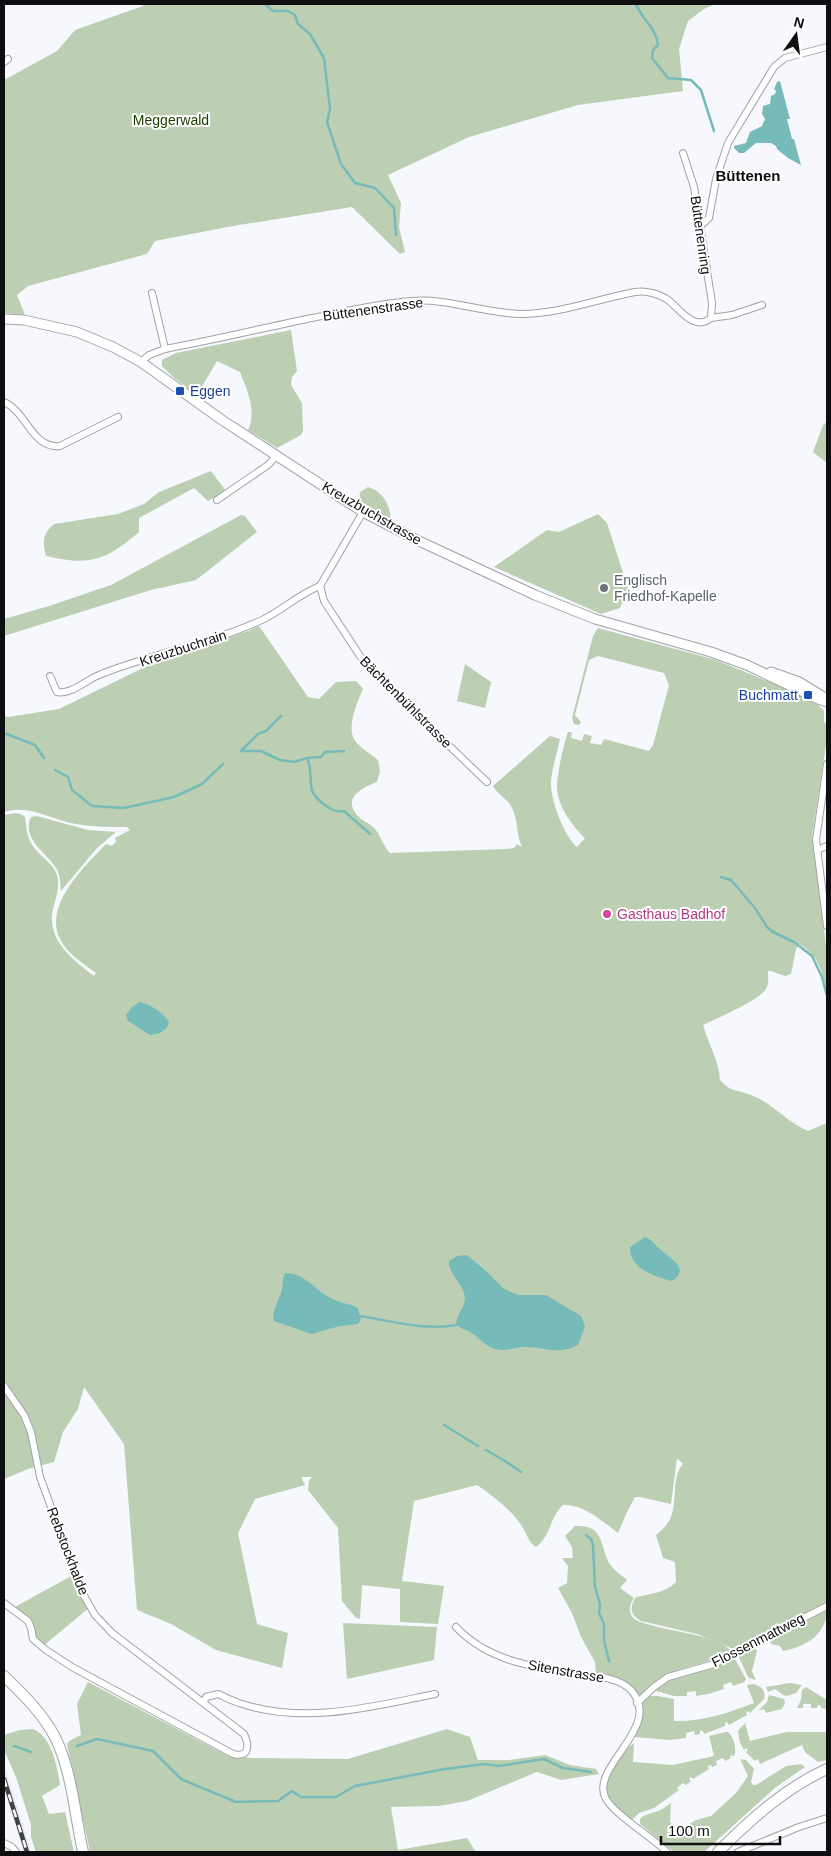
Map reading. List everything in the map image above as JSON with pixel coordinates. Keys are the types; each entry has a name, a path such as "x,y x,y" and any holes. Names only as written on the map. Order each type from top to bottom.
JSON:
{"main road":[{"path":"4,1676 37,1711 56,1739 67,1772 83,1852"},
{"path":"720,1852 748,1823 780,1796 827,1769"}],"street":[{"path":"699,224 704,223 709,218 716,180 728,143 774,66 785,58 827,47"},
{"name":"Büttenenring","path":"683,153 694,187 712,303 711,318"},
{"name":"Büttenenstrasse","path":"141,362 149,355 166,349 391,303 412,301 440,301 501,312 538,313 638,291 666,299 693,322 705,322 711,318"},
{"path":"152,292 166,349"},
{"path":"711,318 732,315 762,305"},
{"name":"Kreuzbuchstrasse","path":"4,318 24,320 77,332 113,347 141,362 215,416 276,456 363,512 419,541 576,613 625,629 711,652 761,670 818,700 827,700"},
{"path":"4,402 13,408 40,441 52,447 60,446 118,417"},
{"path":"217,500 268,465 276,456"},
{"path":"320,586 363,512"},
{"name":"Kreuzbuchrain","path":"50,676 57,692 66,692 98,676 218,638 265,618 308,590 320,586"},
{"name":"Bächtenbühlstrasse","path":"320,586 324,602 360,656 395,694 487,782"},
{"path":"827,764 817,829 817,850 827,926"},
{"path":"817,850 827,846"},
{"name":"Rebstockhalde","path":"4,1386 24,1415 31,1432 40,1477 83,1594 95,1615 112,1633 244,1734 248,1742 248,1748 239,1755 222,1748 72,1667 33,1640 28,1621 4,1603"},
{"name":"Flossenmattweg","path":"637,1702 668,1677 714,1664 827,1606"},
{"name":"Sitenstrasse","path":"456,1627 476,1645 506,1659 540,1668 608,1678 620,1682 630,1689 637,1702"},
{"path":"204,1702 206,1698 218,1694 238,1703 258,1708 316,1714 352,1710 435,1694"},
{"path":"637,1702 638,1719 635,1729 607,1775 603,1785 604,1793 613,1808 667,1852"},
{"path":"738,1852 799,1827 827,1818"},
{"path":"4,1843 12,1847 16,1852"}],"shaded area":[{"path":"4,1766 31,1852 24,1852 4,1789"}],"green space":[{"name":"Meggerwald","path":"144,4 715,4 704,9 688,21 679,49 683,91 578,105 469,137 388,175 401,203 399,227 405,252 400,254 352,207 233,226 155,241 147,254 28,286 17,295 25,315 4,313 4,80 57,51 75,30 143,6"},
{"path":"291,330 297,371 292,377 291,385 302,403 303,431 301,435 277,448 248,430 252,415 248,393 240,372 217,361 197,395 174,378 162,366 162,360 176,353"},
{"path":"827,422 827,463 813,452 823,425"},
{"path":"211,471 226,491 208,501 194,488 139,518 139,532 106,555 96,559 74,561 46,556 44,538 54,524 118,514 144,504 159,492"},
{"path":"368,487 378,492 385,500 390,510 391,522 370,511 362,503 360,492"},
{"path":"598,514 607,523 628,588 620,608 601,614 494,567 547,530 559,532"},
{"path":"241,515 245,516 257,532 196,580 151,590 4,636 4,619 111,585"},
{"path":"259,626 308,697 319,699 336,682 356,681 363,689 353,716 353,737 358,745 378,760 380,771 377,782 365,787 355,795 352,805 359,817 375,829 390,853 505,849 514,848 517,844 522,847 512,808 493,786 550,736 560,739 551,782 553,798 567,835 577,847 585,838 562,808 557,786 568,732 572,732 571,738 582,741 584,734 592,736 590,743 601,745 604,739 649,751 653,745 669,685 664,673 598,656 589,660 575,715 581,722 579,725 574,724 572,718 593,636 598,628 716,660 782,687 818,705 824,711 827,738 812,837 827,953 827,991 818,964 811,953 799,944 796,949 791,974 785,976 768,971 768,985 764,992 748,1003 703,1025 716,1059 720,1080 724,1084 731,1089 759,1099 793,1123 808,1131 827,1123 827,1603 736,1650 697,1634 641,1621 635,1616 632,1611 632,1605 636,1597 662,1591 676,1582 675,1562 663,1558 656,1535 669,1521 674,1507 675,1484 683,1464 677,1458 671,1504 635,1497 618,1533 585,1510 571,1505 563,1505 555,1515 545,1537 536,1547 530,1542 514,1515 477,1485 414,1501 402,1581 444,1586 438,1624 400,1622 400,1589 362,1585 360,1619 356,1618 342,1601 338,1528 308,1490 309,1481 312,1477 301,1477 305,1485 255,1499 238,1533 257,1624 288,1633 282,1668 216,1650 171,1624 137,1610 124,1444 84,1387 78,1409 63,1432 54,1462 28,1469 4,1479 4,815 18,813 25,817 31,843 55,870 58,884 53,909 53,930 57,940 70,956 94,976 96,973 76,958 60,939 56,926 57,913 69,887 88,863 106,844 112,846 116,842 115,838 130,830 127,827 76,824 32,811 14,810 4,812 4,716 59,709 145,667"},
{"path":"465,664 491,682 485,708 457,701"},
{"path":"37,816 88,830 116,832 97,848 61,891 58,871 36,845 29,832 31,817"},
{"path":"575,1526 591,1528 599,1535 608,1561 627,1580 620,1588 634,1598 630,1608 634,1619 656,1627 700,1636 725,1646 732,1652 667,1675 642,1695 637,1694 630,1687 596,1676 595,1662 558,1588 567,1583 568,1566 562,1558 573,1558 572,1547 565,1536"},
{"path":"75,1574 90,1607 42,1647 33,1639 31,1628 13,1608"},
{"path":"827,1609 823,1626 814,1638 807,1643 783,1651 780,1646 771,1644 770,1638"},
{"path":"343,1623 437,1627 434,1660 347,1679"},
{"path":"754,1646 757,1651 752,1671 756,1680 749,1678 738,1655"},
{"path":"734,1657 746,1679 744,1682 733,1686 731,1682 723,1685 724,1689 696,1696 696,1691 687,1692 687,1696 674,1696 653,1690 671,1679"},
{"path":"88,1682 228,1756 348,1759 447,1729 470,1737 478,1760 509,1760 545,1755 570,1765 596,1769 599,1774 561,1780 537,1772 467,1801 439,1806 391,1807 398,1850 467,1838 476,1852 90,1852 67,1744 81,1735 77,1704"},
{"path":"790,1683 802,1685 796,1693 787,1696 775,1689 768,1692 766,1687"},
{"path":"753,1684 762,1689 764,1699 750,1713 748,1711 747,1715 729,1725 727,1722 725,1726 704,1734 703,1731 695,1735 694,1731 686,1733 686,1738 670,1740 634,1737 642,1703 649,1696 674,1699 674,1721 695,1720 725,1713 754,1703 747,1685"},
{"path":"806,1687 827,1700 827,1709 821,1708 818,1705 817,1708 811,1708 811,1704 803,1704 803,1708 797,1708 801,1700 802,1690"},
{"path":"769,1695 784,1699 785,1703 782,1709 766,1713 764,1709 758,1711 767,1702"},
{"path":"827,1713 827,1760 818,1762 805,1752 802,1745 760,1764 758,1759 755,1761 746,1752 748,1750 746,1748 744,1750 740,1743 738,1731 745,1723 750,1741 787,1732 826,1732"},
{"path":"33,1729 45,1738 49,1745 55,1761 60,1785 42,1796 49,1814 65,1812 74,1852 36,1852 31,1837 31,1825 16,1777 4,1750 4,1735 20,1730"},
{"path":"726,1732 730,1734 733,1740 735,1747 734,1757 732,1755 730,1756 731,1758 725,1761 723,1758 716,1761 717,1765 708,1766 709,1769 693,1779 691,1777 689,1779 691,1781 686,1785 683,1783 677,1788 679,1790 654,1808 639,1813 632,1820 618,1810 609,1800 606,1790 609,1775 618,1759 634,1743 633,1762 673,1765 714,1756 709,1736"},
{"path":"740,1759 746,1760 754,1769 751,1782 753,1785 786,1766 801,1764 805,1767 776,1787 704,1852 674,1852 640,1824 640,1819 643,1816 661,1810 671,1803 670,1822 677,1830 696,1820 711,1816 736,1793 748,1776"}],"water":[{"path":"780,81 790,119 787,119 792,139 794,139 801,165 788,158 771,143 756,143 744,153 739,153 734,148 734,146 746,143 750,132 762,126 765,119 762,114 763,106 770,104 771,96 776,91 774,89 777,82"},
{"path":"140,1002 152,1007 163,1015 169,1021 167,1028 160,1033 150,1035 128,1021 126,1015 132,1007"},
{"path":"645,1237 677,1264 680,1272 672,1281 651,1274 638,1266 634,1261 630,1247"},
{"path":"467,1255 504,1289 518,1295 546,1295 581,1316 585,1326 578,1345 563,1350 522,1347 498,1350 491,1348 473,1334 456,1325 465,1298 462,1288 449,1266 449,1261 457,1256"},
{"path":"285,1273 298,1275 332,1299 358,1308 361,1320 358,1324 340,1326 311,1334 274,1321 273,1317"}],"waterway":[{"path":"265,4 273,11 288,11 295,15 298,24 310,34 324,58 330,109 327,122 341,164 355,183 375,188 394,208 396,235"},
{"path":"636,4 657,39 658,45 653,50 652,58 668,78 691,80 701,90 714,131"},
{"path":"241,751 258,734 266,731 281,716"},
{"path":"4,733 35,745 44,758"},
{"path":"241,751 261,751 280,760 294,762 307,758 321,757 325,752 344,751"},
{"path":"307,758 310,767 312,790 317,798 335,811 344,811 370,834"},
{"path":"55,770 68,777 72,790 92,806 124,808 174,797 202,784 223,764"},
{"path":"721,877 731,880 755,908 767,927 794,942 812,956 822,977 827,996"},
{"path":"360,1316 420,1326 444,1327 456,1325"},
{"path":"444,1425 478,1446"},
{"path":"486,1450 521,1472"},
{"path":"586,1535 591,1539 593,1545 595,1587 600,1604 599,1613 604,1624 604,1641 609,1661"},
{"path":"77,1746 97,1739 153,1751 181,1779 236,1802 278,1801 292,1791 301,1797 336,1797 355,1786 445,1769 485,1764 498,1766 544,1759 563,1768 591,1772"},
{"path":"14,1746 31,1752"}],"railway":[{"path":"4,1779 27,1852"}],"place":[{"name":"Eggen","path":"180,391"},
{"name":"Englisch Friedhof-Kapelle","path":"604,588"},
{"name":"Buchmatt","path":"808,695"},
{"name":"Gasthaus Badhof","path":"607,914"}],"district":[{"name":"Büttenen","path":"748,176"}]}
